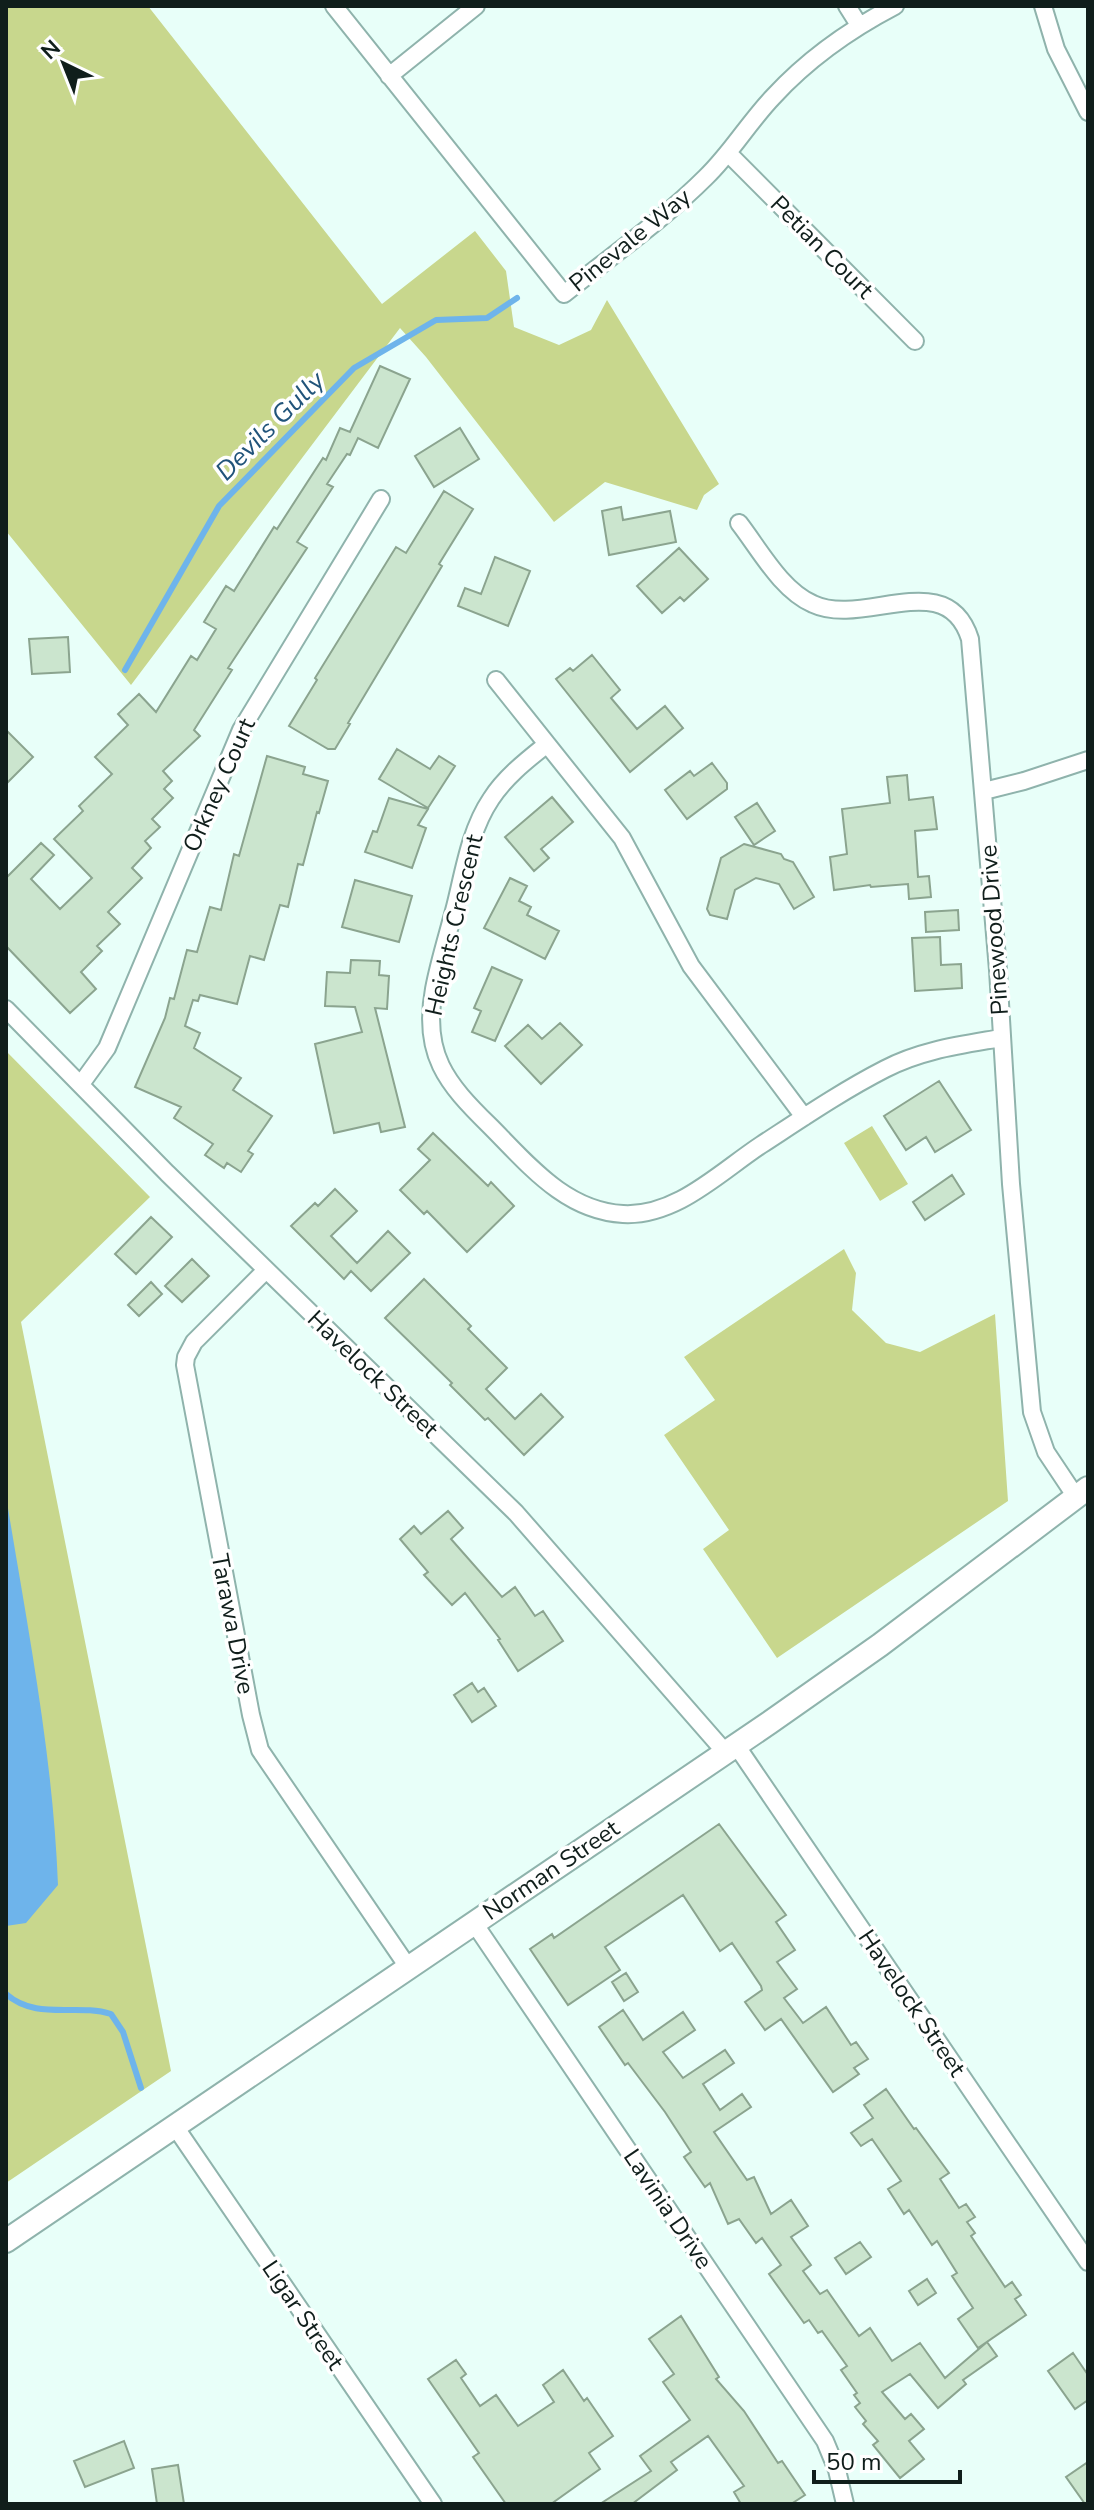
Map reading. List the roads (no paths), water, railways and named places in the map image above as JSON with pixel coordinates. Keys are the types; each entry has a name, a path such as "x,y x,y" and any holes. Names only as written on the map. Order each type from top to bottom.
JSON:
{"street":[{"name":"Pinevale Way","path":"334,6 564,294 685,198 728,153 772,98 813,58 859,25 895,6"},
{"path":"389,76 476,6"},
{"path":"847,6 859,25"},
{"path":"1043,6 1056,49 1088,112"},
{"name":"Petian Court","path":"728,153 915,341"},
{"name":"Orkney Court","path":"81,1084 107,1048 241,730 381,499"},
{"name":"Pinewood Drive","path":"739,523 789,587 812,604 839,610 932,602 958,614 970,639 984,791 1011,1184 1034,1422 1046,1452 1082,1492"},
{"path":"496,680 622,838 691,966 804,1117"},
{"name":"Heights Crescent","path":"547,744 521,765 495,793 474,834 430,1014 435,1054 453,1088 557,1190 585,1206 623,1214 641,1213 674,1203 804,1117 904,1060 923,1053 1001,1038"},
{"path":"984,791 1088,760"},
{"name":"Havelock Street","path":"6,1009 266,1270 516,1513 731,1749 1088,2262"},
{"name":"Tarawa Drive","path":"266,1270 194,1342 185,1365 251,1715 260,1750 408,1967"},
{"name":"Norman Street","path":"6,2241 731,1749 906,1626 1082,1492"},
{"name":"Lavinia Drive","path":"474,1923 825,2441 837,2470 845,2504"},
{"name":"Ligar Street","path":"174,2125 433,2504"}],"water":[{"path":"6,1496 45,1738 58,1885 26,1923 6,1926"}],"waterway":[{"name":"Devils Gully","path":"125,670 219,506 354,368 436,320 487,318 517,298"},
{"path":"6,1994 31,2007 111,2014 123,2032 141,2088"}]}
